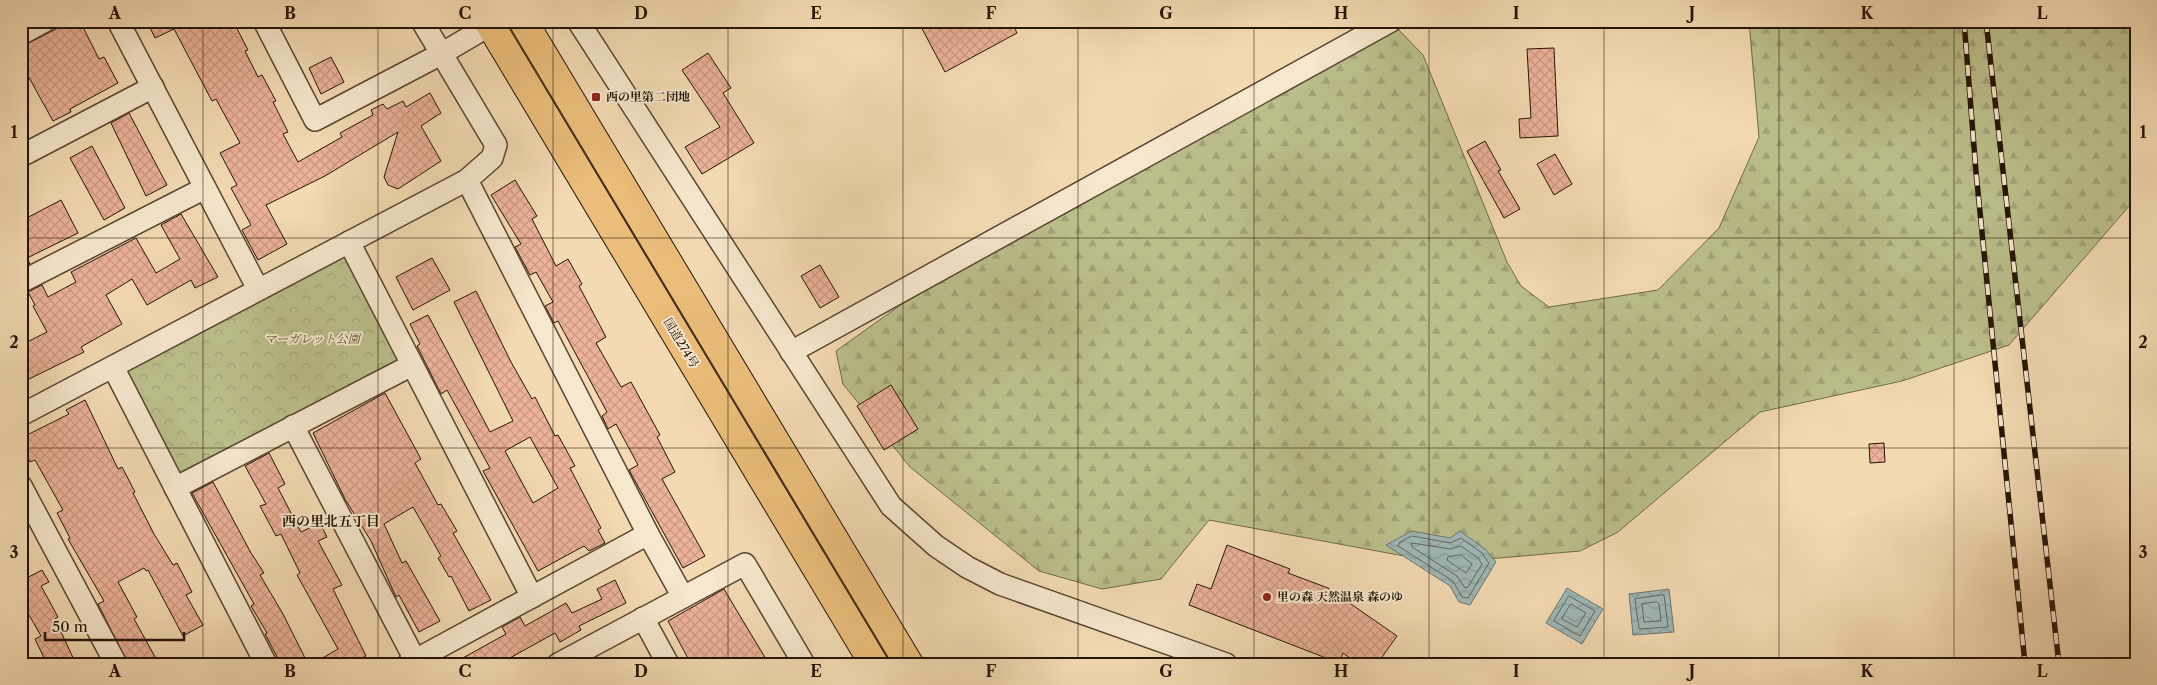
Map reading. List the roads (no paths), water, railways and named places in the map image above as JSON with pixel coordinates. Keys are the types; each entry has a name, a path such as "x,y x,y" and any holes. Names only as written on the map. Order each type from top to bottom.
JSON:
{"highway":[{"path":"523,21 909,664"},
{"name":"国道274号","path":"492,23 874,664"}],"street":[{"path":"21,34 45,21"},
{"path":"118,21 258,289"},
{"path":"264,21 315,120 441,54 492,23"},
{"path":"21,415 467,180 492,158 496,145 422,21"},
{"path":"578,21 891,506 936,546 967,567 1000,584 1226,664"},
{"path":"791,352 1391,21"},
{"path":"21,156 153,87"},
{"path":"467,180 648,534 683,598"},
{"path":"21,282 205,188"},
{"path":"348,242 532,596"},
{"path":"175,488 412,365"},
{"path":"113,367 266,664"},
{"path":"294,426 412,662 648,534"},
{"path":"21,486 116,664"},
{"path":"558,664 745,564 804,664"},
{"path":"644,618 668,664"}],"water":[{"path":"1412,531 1450,538 1460,531 1485,549 1496,562 1470,605 1459,602 1450,586 1386,545"},
{"path":"1567,588 1603,609 1582,644 1546,623"},
{"path":"1669,589 1674,632 1633,635 1629,594"}],"railway":[{"path":"1964,21 1976,172 2025,664"},
{"path":"1986,21 2059,664"}],"place":[{"name":"西の里第二団地","path":"596,97"},
{"name":"里の森 天然温泉 森のゆ","path":"1267,597"}],"district":[{"name":"西の里北五丁目","path":"331,521"}],"park label":[{"name":"マーガレット公園","path":"312,339"}]}
